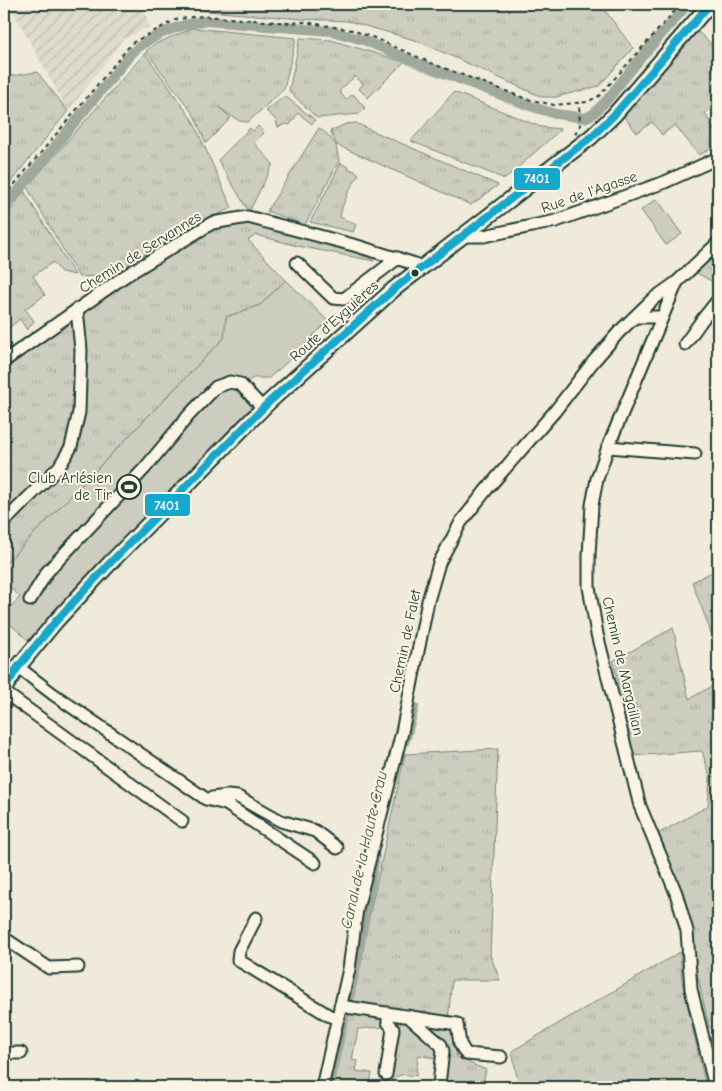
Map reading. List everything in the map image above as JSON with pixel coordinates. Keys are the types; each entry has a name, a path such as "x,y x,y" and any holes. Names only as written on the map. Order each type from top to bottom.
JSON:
{"main road":[{"name":"Route d'Eyguières","path":"4,690 18,668 56,621 110,563 263,408 394,289 591,137 608,121 710,4"}],"street":[{"name":"Rue de l'Agasse","path":"464,236 484,236 556,221 665,182 718,158"},
{"name":"Chemin de Servannes","path":"4,362 125,276 212,223 248,217 398,258 415,264 420,269"},
{"name":"Chemin de Margaillan","path":"715,1087 691,990 687,930 676,893 640,806 597,634 590,587 592,505 608,447 677,282 718,243"},
{"path":"297,263 334,298 344,299 398,258"},
{"name":"Chemin de Falet","path":"322,1087 349,969 358,909 402,732 428,601 439,562 461,522 555,411 592,362 619,332 654,299 677,282"},
{"path":"685,344 718,300"},
{"path":"4,522 59,467 71,447 78,412 81,350 77,309"},
{"path":"635,317 662,317"},
{"path":"30,600 47,572 145,468 189,415 216,387 230,382 240,384 263,408"},
{"path":"608,447 695,454"},
{"path":"18,668 206,799 226,804 315,863"},
{"path":"4,690 182,820"},
{"path":"206,799 227,796 238,797 281,821 315,831 337,848"},
{"path":"256,918 238,952 238,960 328,1015 338,1019"},
{"path":"4,938 49,968 78,967"},
{"path":"340,1006 457,1024 460,1044 466,1054 501,1056"},
{"path":"386,1074 394,1029 388,1022 388,1013"},
{"path":"408,1016 441,1045 443,1050 439,1084"},
{"path":"4,1052 21,1053"}],"path":[{"path":"4,197 132,43 175,20 204,16 290,23 305,22 352,30 436,65 527,99 554,104 579,103 600,96 681,4"},
{"path":"579,103 580,126"}],"shaded area":[{"path":"9,4 142,4 149,27 123,39 68,111"}],"green space":[{"path":"183,4 600,4 633,48 599,86 556,97 542,97 418,41 348,21 184,9"},
{"path":"193,28 296,38 284,89 248,122 239,121 220,108 231,118 206,143 194,115 146,51 155,44"},
{"path":"696,30 718,50 718,104 705,113 718,137 718,145 699,155 675,125 662,135 652,122 637,133 622,114"},
{"path":"300,38 331,40 404,62 368,98 359,89 363,84 355,76 339,91 346,100 353,94 365,108 359,114 317,118 289,91"},
{"path":"145,53 193,121 232,208 182,232 105,279 98,276 79,277 27,187"},
{"path":"37,72 68,111 4,190 4,77"},
{"path":"454,92 541,127 561,129 505,179 411,141"},
{"path":"285,96 315,120 312,124 298,113 290,125 286,124 278,127 275,119 266,111"},
{"path":"356,123 498,185 471,205 337,145 330,131 346,124"},
{"path":"258,126 264,133 254,143 273,164 249,212 218,160 250,128 253,131"},
{"path":"319,128 336,145 339,161 305,225 267,211"},
{"path":"341,163 359,174 347,195 340,217 356,225 353,232 310,222"},
{"path":"24,191 75,275 61,272 53,262 33,276 45,295 25,309 34,321 27,330 20,319 5,331 4,220"},
{"path":"657,199 682,234 666,245 641,210"},
{"path":"243,223 263,225 357,249 374,261 298,246 256,235 248,240 286,280 260,305 226,317 224,338 4,565 4,365 155,264 216,226"},
{"path":"718,251 718,281 713,282 695,272"},
{"name":"Club Arlésien de Tir","path":"286,280 328,321 269,378 253,378 236,390 254,408 28,640 4,619 4,614 20,597 4,581 4,565 224,338 226,317 260,305"},
{"path":"718,569 718,661 709,627 692,582"},
{"path":"673,628 689,699 718,683 718,1025 709,1028 694,958 693,929 685,900 656,835 708,806 710,777 702,751 631,756 621,693 613,661"},
{"path":"498,749 490,955 500,980 452,980 448,1020 350,1004 405,754"},
{"path":"680,952 682,981 706,1087 519,1087 512,1051"},
{"path":"348,1014 384,1018 384,1027 358,1029 352,1060 358,1061 356,1071 372,1073 369,1087 330,1087"},
{"path":"401,1018 415,1026 419,1037 427,1036 436,1043 440,1059 418,1055 416,1076 402,1075 391,1081"},
{"path":"419,1022 450,1027 457,1056 486,1070 482,1087 441,1087 446,1052"}],"waterway":[{"path":"4,208 132,53 166,31 186,25 206,21 331,31 363,40 533,107 556,114 585,118 593,114 606,101 688,4"},
{"name":"Canal de la Haute Crau","path":"405,741 414,707"},
{"name":"Canal de la Haute Crau","path":"348,1001 357,962 375,857"},
{"name":"Canal de la Haute Crau","path":"328,1087 345,1014"}],"transit line":[{"name":"7401","path":"4,689 18,667 56,621 110,563 269,402 394,289 591,137 614,115 710,4"}],"place":[{"name":"Club Arlésien de Tir","path":"129,487"}]}
